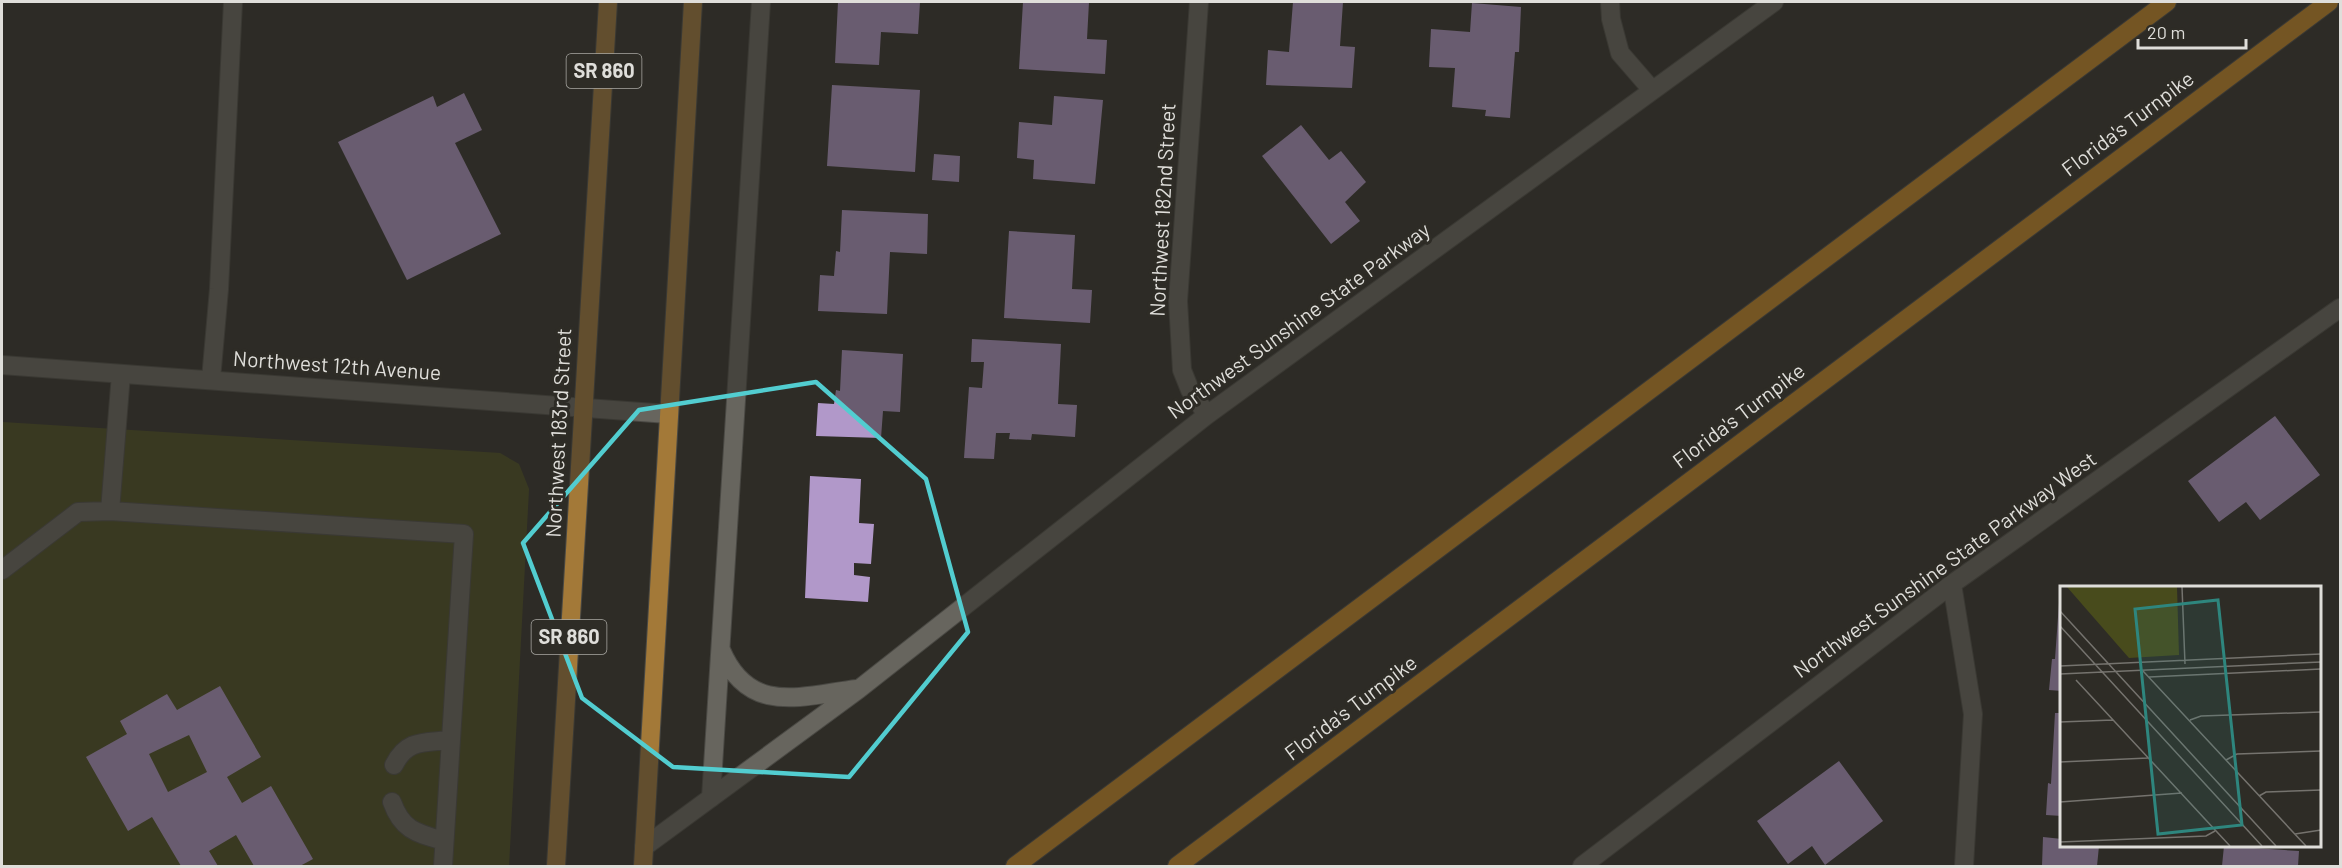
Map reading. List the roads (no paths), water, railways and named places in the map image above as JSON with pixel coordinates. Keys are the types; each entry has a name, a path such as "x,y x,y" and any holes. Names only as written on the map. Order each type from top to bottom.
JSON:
{"highway":[{"path":"1015,867 2167,2"},
{"name":"Florida's Turnpike","path":"1177,867 2329,2"}],"main road":[{"name":"Northwest 183rd Street","path":"556,867 608,2"},
{"path":"643,867 693,2"}],"street":[{"path":"211,379 219,289 232,2"},
{"path":"711,798 761,2"},
{"name":"Northwest 182nd Street","path":"1199,2 1178,301 1182,370 1190,390 1208,415"},
{"path":"1610,2 1611,20 1620,53 1652,90"},
{"name":"Northwest Sunshine State Parkway","path":"644,847 859,689 1208,415 1774,2"},
{"name":"Northwest Sunshine State Parkway West","path":"1582,867 1952,584 2340,308"},
{"name":"Northwest 12th Avenue","path":"2,366 211,379 668,414"},
{"path":"110,512 121,374"},
{"path":"2,570 78,513 110,512 464,534 442,867"},
{"path":"1952,584 1973,714 1964,867"},
{"path":"721,649 729,667 746,684 766,696 785,698 859,689"},
{"path":"394,765 400,752 415,744 450,740"},
{"path":"392,802 398,818 415,833 444,841"}]}
